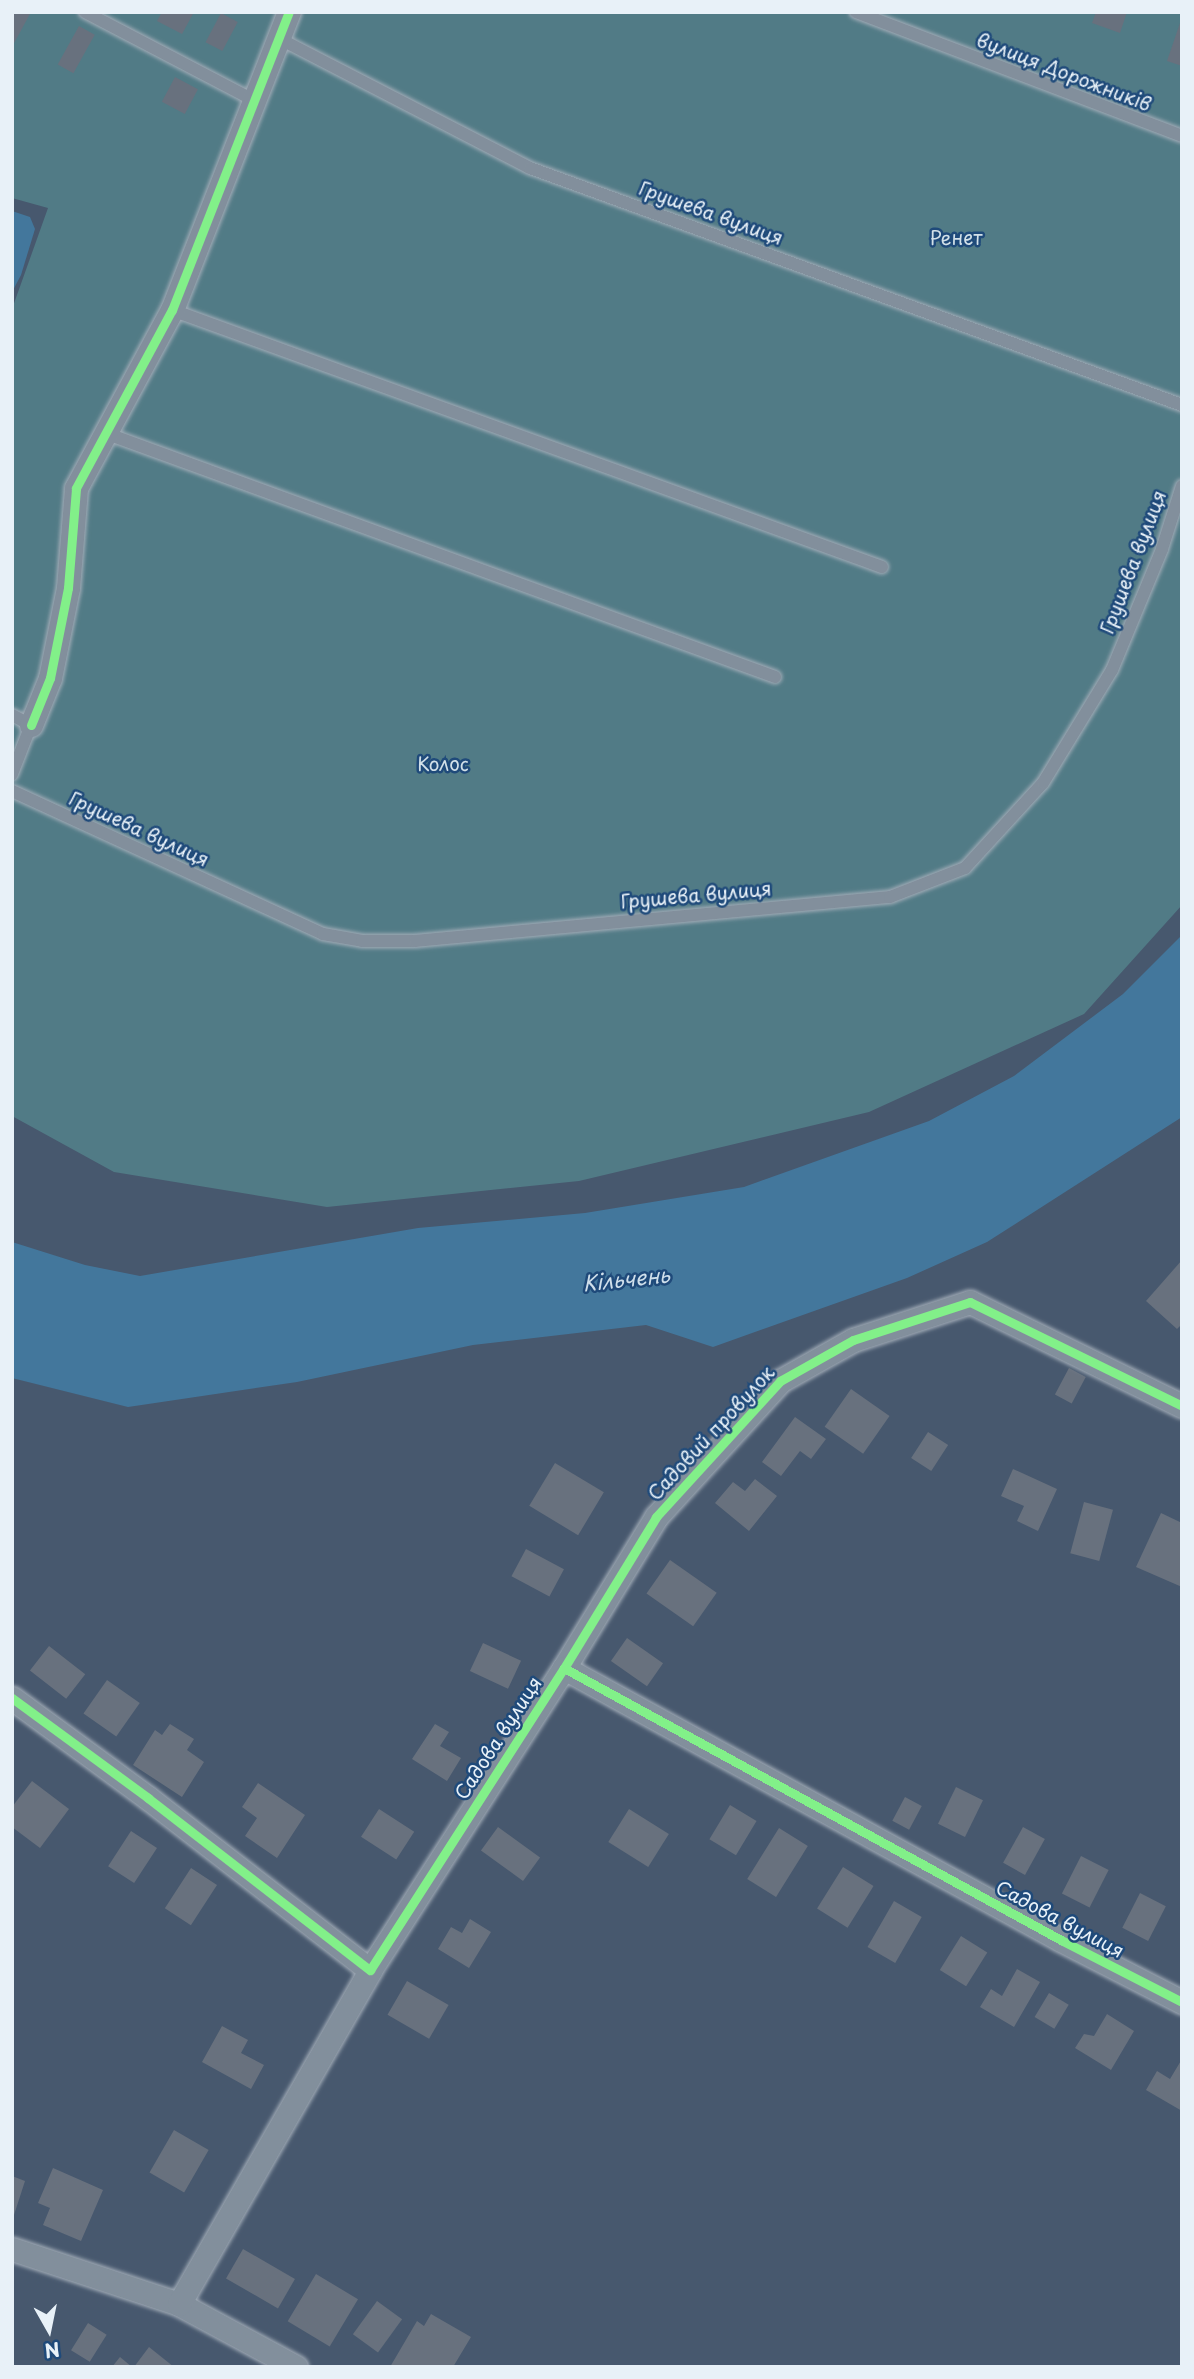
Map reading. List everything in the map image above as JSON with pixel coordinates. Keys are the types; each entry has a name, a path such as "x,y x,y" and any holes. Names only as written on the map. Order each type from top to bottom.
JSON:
{"street":[{"path":"22,720 50,678 65,601 76,488 172,310 289,12"},
{"name":"Садовий провулок","path":"564,1668 656,1517 780,1381 853,1340 971,1302 1182,1406"},
{"name":"Садова вулиця","path":"179,2304 370,1970 564,1668 1061,1940 1182,2002"},
{"path":"12,1698 148,1798 370,1970"},
{"path":"12,2249 179,2304 296,2367"}],"lane":[{"path":"85,12 253,100"},
{"name":"вулиця Дорожників","path":"856,12 1182,136"},
{"name":"Грушева вулиця","path":"280,39 530,168 1182,405"},
{"path":"172,310 882,567"},
{"path":"105,433 775,677"},
{"name":"Грушева вулиця","path":"12,791 323,934 362,941 415,941 890,897 965,868 1043,783 1111,670 1162,549 1182,486"},
{"path":"12,774 22,720"}],"green space":[{"name":"Колос","path":"12,12 1182,12 1182,905 1084,1014 869,1112 579,1181 327,1207 114,1172 12,1116 12,309 48,208 12,198"}],"water":[{"path":"12,211 30,217 35,229 21,275 12,292"},
{"name":"Кільчень","path":"1182,935 1182,1117 987,1242 907,1278 713,1347 646,1325 473,1345 297,1382 128,1407 12,1378 12,1242 85,1265 140,1276 418,1228 585,1213 744,1187 929,1121 1014,1076 1123,994"}],"building":[{"path":"12,12 31,12 12,47"},
{"path":"162,12 194,12 182,34 157,21"},
{"path":"1096,12 1127,12 1120,33 1092,23"},
{"path":"221,13 238,22 222,51 206,42"},
{"path":"1182,21 1182,66 1167,61"},
{"path":"79,26 95,35 73,73 58,64"},
{"path":"175,77 198,89 185,114 162,102"},
{"path":"1182,1260 1182,1324 1177,1329 1146,1301"},
{"path":"1069,1368 1086,1377 1072,1403 1055,1394"},
{"path":"851,1389 890,1416 863,1454 825,1427"},
{"path":"795,1417 826,1439 811,1459 800,1451 781,1476 762,1462"},
{"path":"928,1432 948,1445 931,1471 911,1458"},
{"path":"555,1463 604,1492 578,1535 529,1506"},
{"path":"1013,1469 1057,1489 1038,1531 1017,1521 1024,1506 1001,1496"},
{"path":"755,1479 777,1496 749,1531 715,1503 733,1482 745,1491"},
{"path":"1084,1502 1113,1510 1099,1561 1070,1553"},
{"path":"1161,1513 1182,1523 1182,1587 1136,1567"},
{"path":"526,1549 564,1569 549,1597 511,1576"},
{"path":"670,1560 717,1593 693,1626 646,1594"},
{"path":"627,1638 663,1663 647,1686 611,1661"},
{"path":"483,1643 521,1661 508,1689 470,1671"},
{"path":"49,1646 85,1674 66,1699 30,1670"},
{"path":"107,1680 140,1703 116,1737 83,1714"},
{"path":"170,1724 194,1739 187,1750 204,1762 182,1797 133,1765 155,1730 162,1735"},
{"path":"435,1724 449,1732 440,1746 461,1758 447,1781 412,1759"},
{"path":"32,1781 69,1809 40,1848 12,1827 12,1807"},
{"path":"258,1783 305,1815 277,1858 245,1836 257,1818 242,1807"},
{"path":"956,1787 983,1800 965,1837 938,1824"},
{"path":"905,1797 922,1806 909,1830 892,1821"},
{"path":"730,1805 757,1821 736,1855 709,1839"},
{"path":"379,1809 414,1832 396,1860 361,1837"},
{"path":"629,1809 669,1834 648,1867 608,1842"},
{"path":"498,1827 540,1858 523,1881 481,1850"},
{"path":"1023,1827 1045,1839 1025,1875 1003,1863"},
{"path":"779,1828 808,1846 776,1897 747,1879"},
{"path":"131,1831 157,1848 134,1883 108,1866"},
{"path":"1081,1856 1109,1870 1090,1907 1062,1893"},
{"path":"843,1867 874,1886 848,1928 817,1909"},
{"path":"191,1868 217,1885 191,1925 165,1908"},
{"path":"1140,1893 1166,1906 1148,1941 1122,1928"},
{"path":"894,1901 922,1917 895,1963 868,1947"},
{"path":"470,1919 491,1932 469,1968 438,1949 451,1927 462,1933"},
{"path":"961,1936 987,1952 966,1986 940,1970"},
{"path":"1017,1969 1040,1982 1014,2027 980,2007 991,1989 1002,1996"},
{"path":"407,1981 449,2005 429,2039 388,2015"},
{"path":"1049,1993 1069,2005 1054,2029 1035,2017"},
{"path":"1107,2014 1134,2031 1111,2070 1075,2048 1084,2034 1094,2036"},
{"path":"222,2026 248,2040 241,2053 264,2065 251,2089 202,2062"},
{"path":"1182,2059 1182,2111 1146,2090 1157,2071 1170,2079"},
{"path":"174,2130 209,2150 184,2192 150,2172"},
{"path":"53,2168 103,2190 81,2241 43,2225 50,2208 38,2203"},
{"path":"12,2176 25,2181 13,2218 12,2218"},
{"path":"243,2249 295,2279 278,2308 226,2278"},
{"path":"316,2274 358,2299 330,2346 288,2321"},
{"path":"377,2301 402,2319 378,2352 353,2334"},
{"path":"431,2314 471,2337 453,2367 390,2367 417,2321 424,2326"},
{"path":"88,2323 107,2335 90,2362 71,2350"},
{"path":"149,2347 174,2367 134,2367"},
{"path":"120,2357 132,2367 112,2367"}],"cycle path":[{"path":"31,725 50,678 68,588 76,488 172,310 289,12"},
{"path":"564,1668 656,1517 780,1381 853,1340 970,1302 1182,1406"},
{"path":"12,1698 148,1798 370,1970 564,1668 1061,1940 1182,2002"}],"park label":[{"name":"Ренет","path":"956,238"}]}
